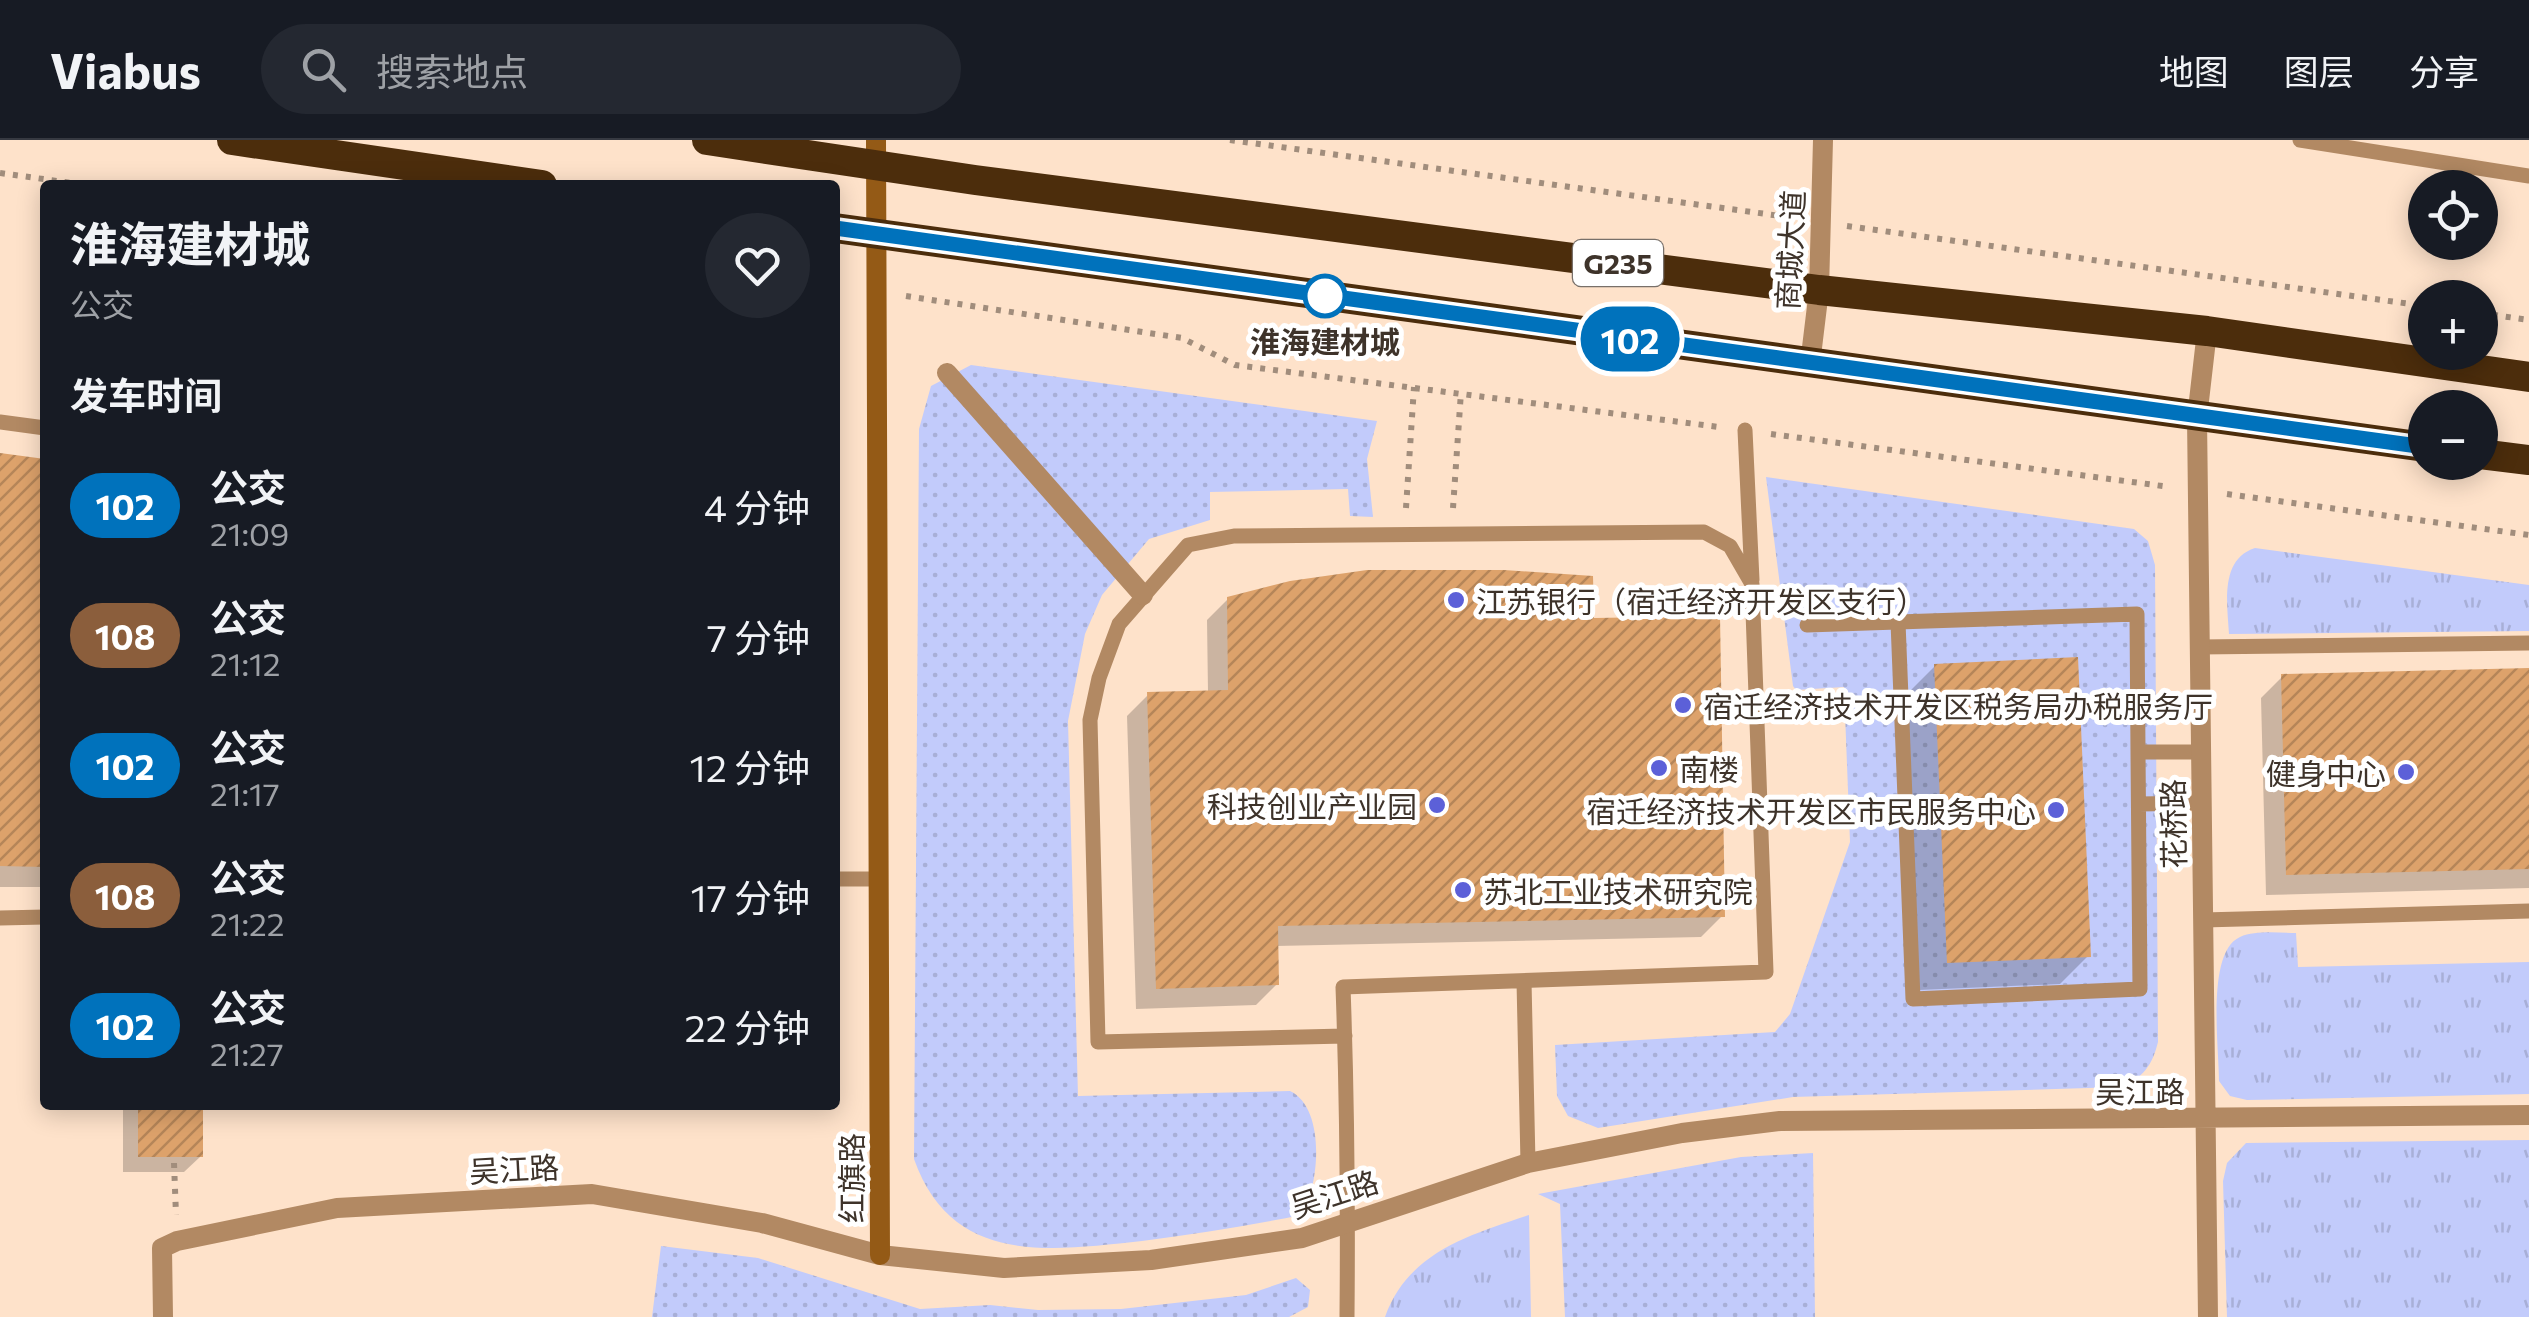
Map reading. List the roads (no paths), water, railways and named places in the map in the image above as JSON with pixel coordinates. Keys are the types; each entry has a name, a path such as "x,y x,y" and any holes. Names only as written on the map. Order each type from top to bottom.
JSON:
{"highway":[{"path":"232,140 508,180"},
{"name":"G235","path":"707,140 876,153 1819,290 2207,331 2529,377"},
{"name":"G235","path":"840,229 2408,445"},
{"path":"2498,456 2529,460"}],"street":[{"name":"商城大道","path":"1810,364 1819,290 1823,140"},
{"name":"红旗路","path":"876,153 880,1255"},
{"name":"花桥路","path":"2207,331 2197,418 2208,1317"},
{"path":"948,373 1143,595"},
{"name":"吴江路","path":"163,1317 170,1245 337,1208 592,1194 762,1223 880,1255 1004,1268 1151,1260 1302,1238 1528,1163 1682,1134 1780,1121 2529,1115"}],"lane":[{"path":"2300,140 2529,176"},
{"path":"0,422 40,427"},
{"path":"1345,1316 1350,1220 1343,987 1766,972 1745,430"},
{"path":"1345,1036 1098,1042 1090,720 1119,624 1188,545 1234,536 1704,532 1730,546 1752,584"},
{"path":"1807,625 2136,614 2140,989 1913,999 1898,622"},
{"path":"2200,646 2529,642"},
{"path":"2138,752 2200,752"},
{"path":"2138,804 2202,802"},
{"path":"840,879 877,880"},
{"path":"2203,920 2529,910"},
{"path":"0,918 40,917"},
{"path":"1524,981 1528,1163"}],"place":[{"name":"淮海建材城","path":"1325,296"},
{"name":"江苏银行（宿迁经济开发区支行）","path":"1456,600"},
{"name":"宿迁经济技术开发区税务局办税服务厅","path":"1683,705"},
{"name":"南楼","path":"1659,768"},
{"name":"健身中心","path":"2406,772"},
{"name":"科技创业产业园","path":"1437,805"},
{"name":"宿迁经济技术开发区市民服务中心","path":"2056,810"},
{"name":"苏北工业技术研究院","path":"1463,890"}]}
